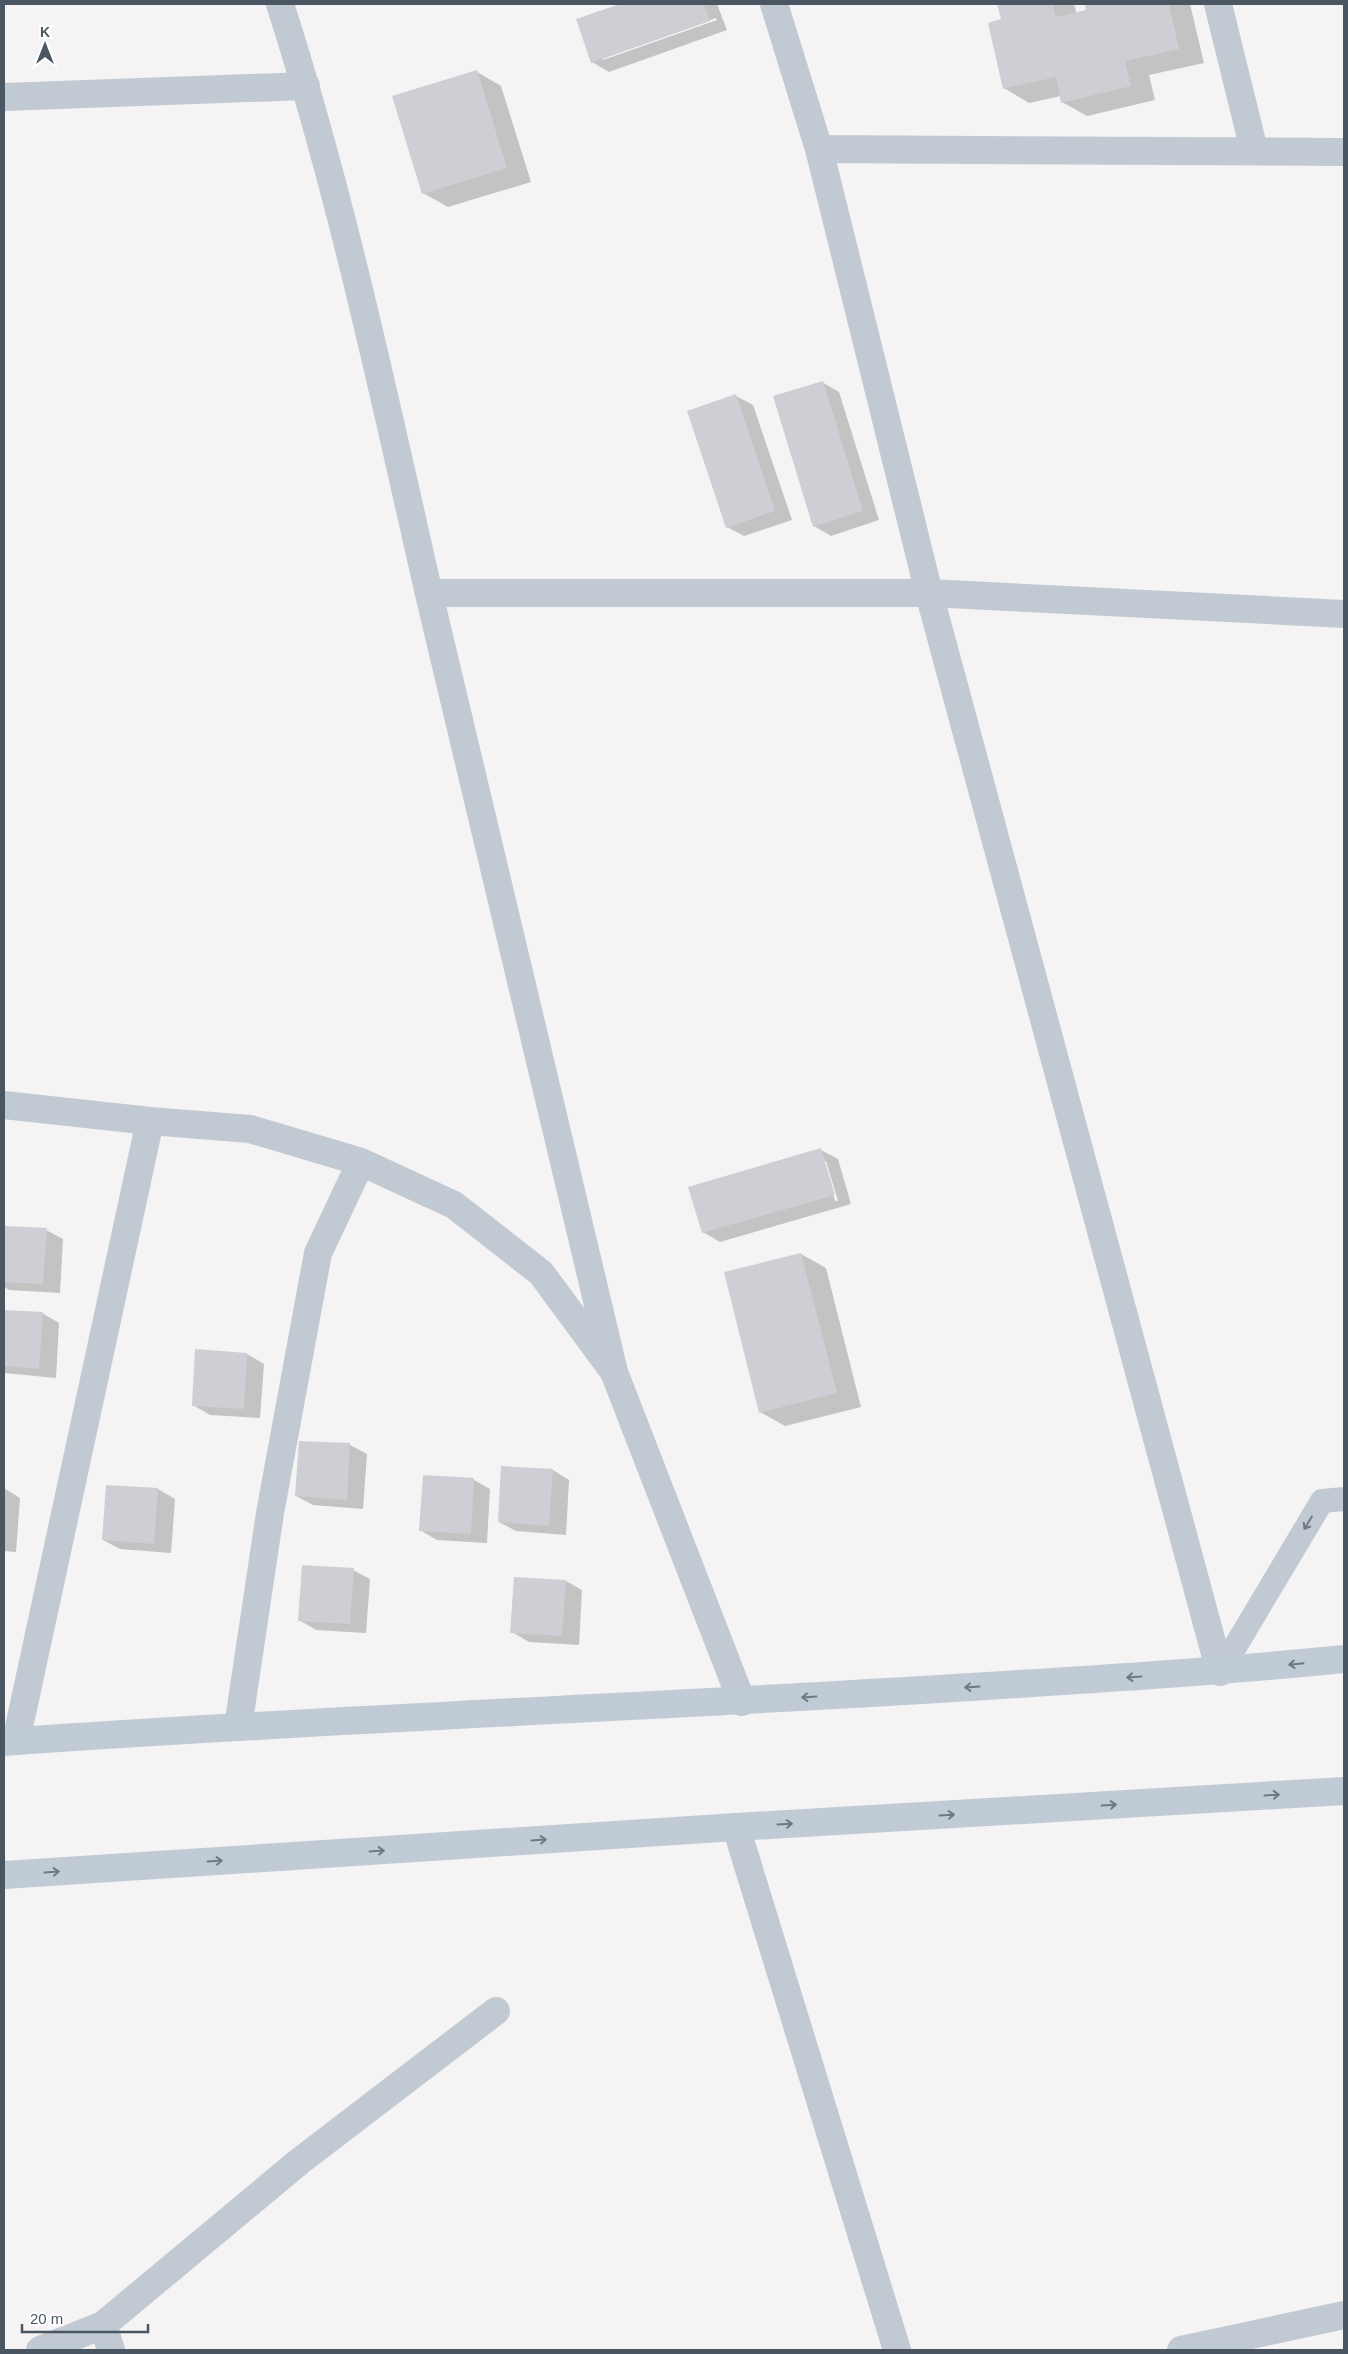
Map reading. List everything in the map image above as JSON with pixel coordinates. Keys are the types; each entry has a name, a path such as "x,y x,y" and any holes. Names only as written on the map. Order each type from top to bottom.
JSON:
{"main road":[{"path":"10,1742 238,1727 742,1702 1220,1672 1344,1659"},
{"path":"4,1875 736,1827 1344,1791"}],"street":[{"path":"280,4 306,86 388,406 429,593 614,1372 742,1702"},
{"path":"774,4 819,149 929,592 1220,1672"},
{"path":"1218,4 1254,150"},
{"path":"4,98 306,86"},
{"path":"819,149 1344,152"},
{"path":"429,593 929,592 1344,614"},
{"path":"6,1099 150,1121 250,1129 362,1162 454,1205 541,1273 614,1372"},
{"path":"10,1742 150,1121"},
{"path":"238,1727 270,1513 318,1253 362,1162"},
{"path":"736,1827 897,2350"},
{"path":"40,2350 107,2338 300,2161 496,2011"},
{"path":"1180,2350 1339,2322"}],"lane":[{"path":"1220,1672 1322,1501 1344,1499"}],"building":[{"path":"620,4 704,4 710,21 591,63 576,19"},
{"path":"997,4 1053,4 1056,17 1086,10 1085,4 1169,4 1179,49 1125,61 1131,86 1061,103 1056,77 1003,89 988,23 1001,19"},
{"path":"477,70 507,168 422,194 392,96"},
{"path":"823,381 863,511 813,527 773,396"},
{"path":"736,394 775,511 726,528 687,411"},
{"path":"821,1148 835,1195 702,1233 688,1187"},
{"path":"4,1226 47,1228 43,1284 4,1282"},
{"path":"801,1253 837,1393 759,1413 724,1272"},
{"path":"4,1310 43,1312 39,1369 4,1366"},
{"path":"195,1349 247,1353 244,1409 192,1406"},
{"path":"299,1441 350,1443 347,1500 295,1496"},
{"path":"501,1466 553,1469 549,1526 498,1522"},
{"path":"423,1475 474,1478 471,1534 419,1531"},
{"path":"106,1485 158,1488 154,1544 102,1540"},
{"path":"302,1565 354,1568 350,1624 298,1621"},
{"path":"514,1577 566,1580 562,1636 510,1633"}]}
